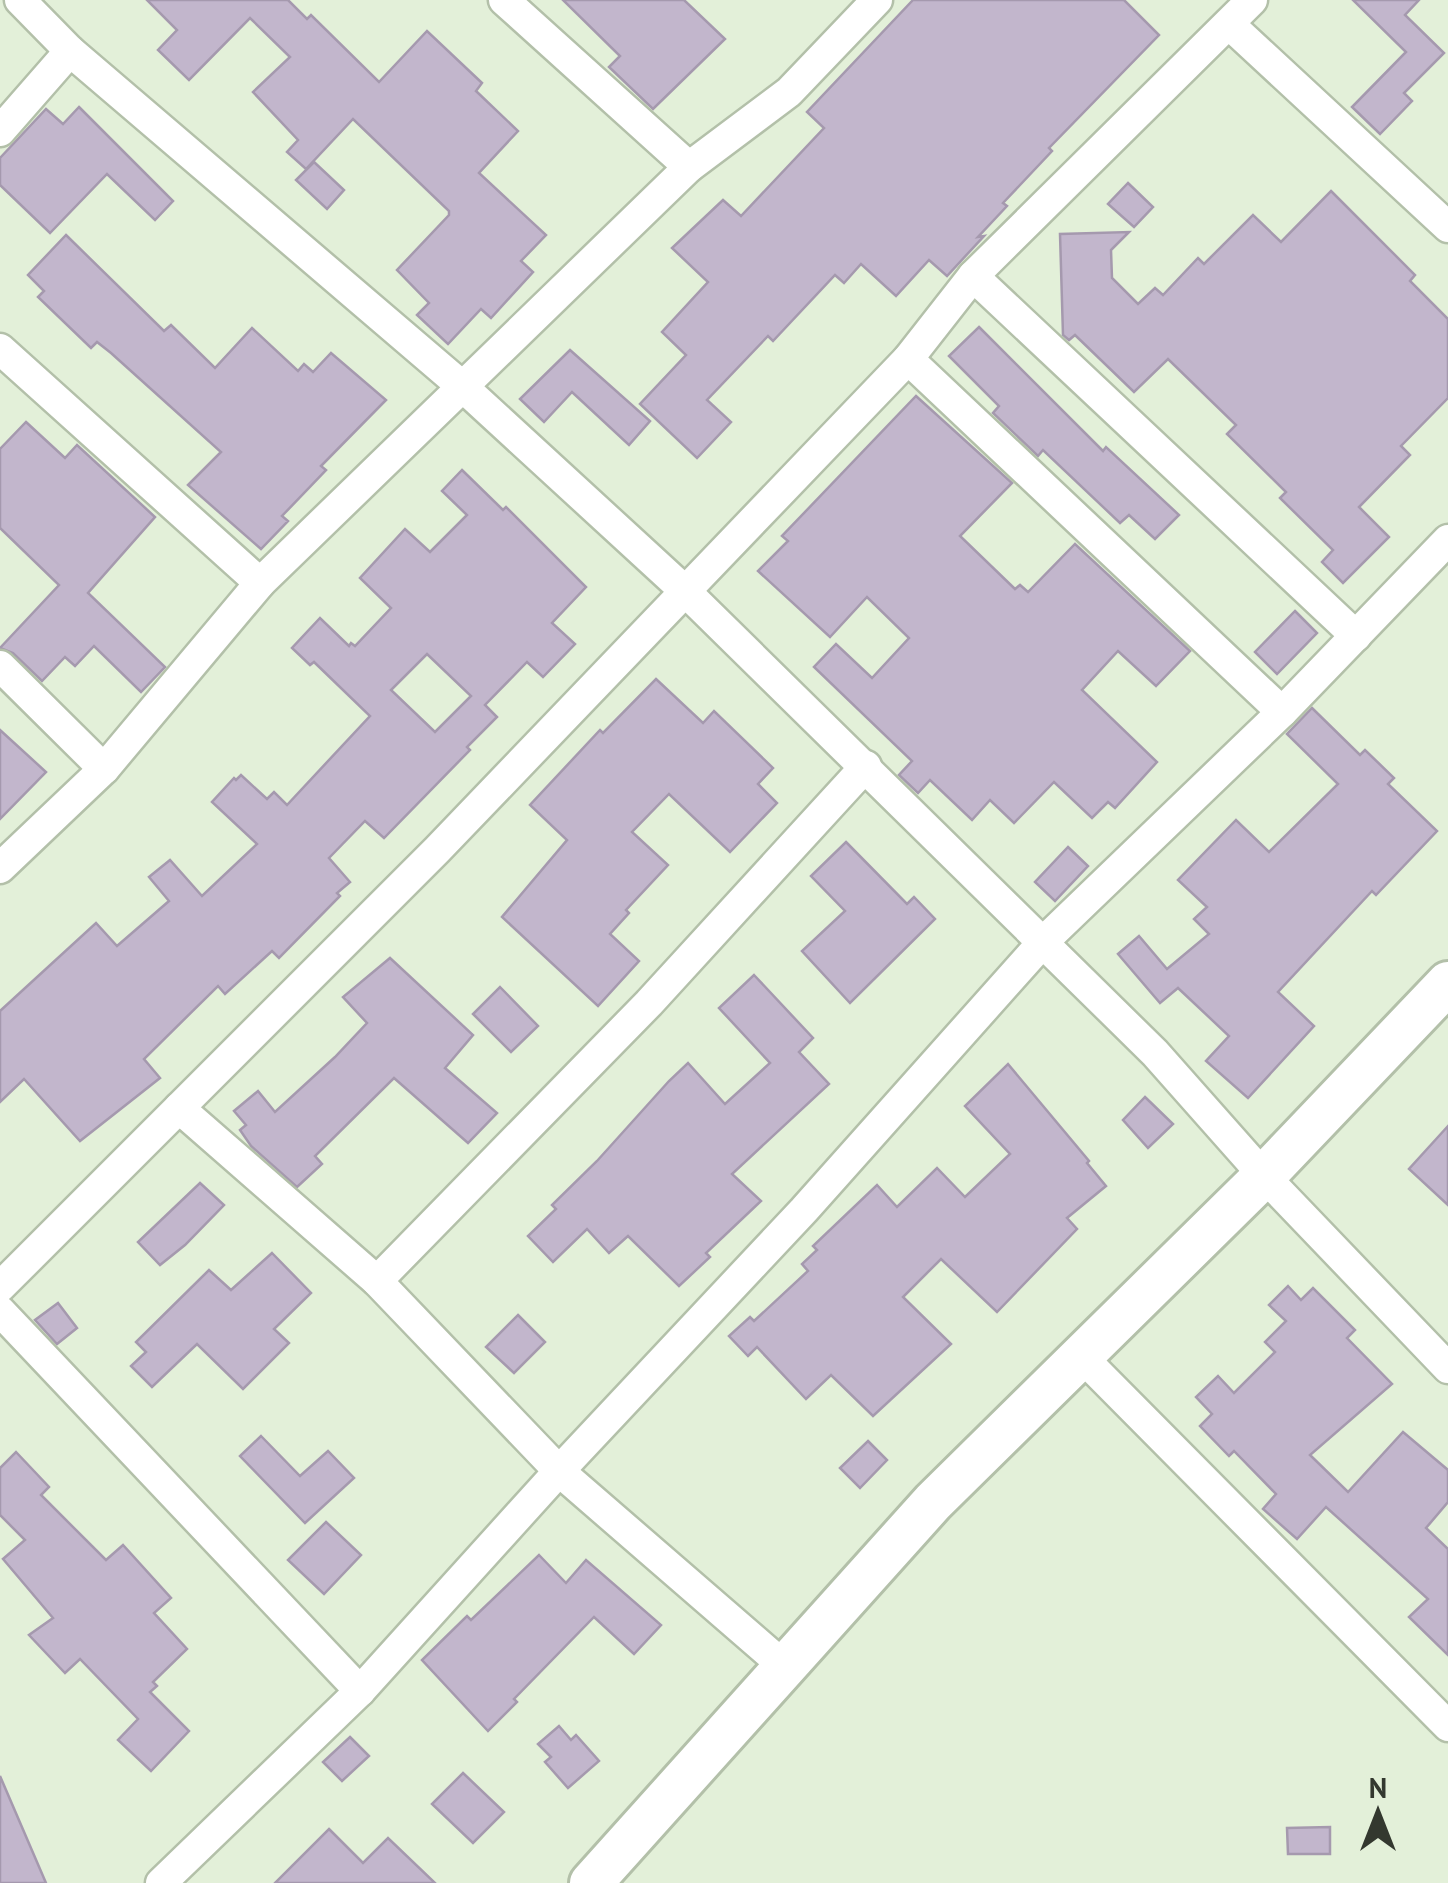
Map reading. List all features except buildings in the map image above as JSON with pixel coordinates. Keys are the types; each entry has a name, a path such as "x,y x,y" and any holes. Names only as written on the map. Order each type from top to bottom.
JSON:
{"street":[{"path":"20,0 70,51 462,387 684,590 1154,1053 1264,1176 1448,1368"},
{"path":"504,0 689,166"},
{"path":"0,868 104,768 260,583 689,166 788,92 877,0"},
{"path":"0,1287 437,850 908,359 973,276 1252,0"},
{"path":"1229,24 1448,227"},
{"path":"0,131 70,51"},
{"path":"973,276 1356,636"},
{"path":"0,349 260,583"},
{"path":"908,359 1282,712"},
{"path":"160,1883 360,1691 804,1210 1043,942 1282,712 1448,540"},
{"path":"0,666 104,768"},
{"path":"377,1281 649,1003 866,766"},
{"path":"591,1883 933,1502 1264,1176 1448,983"},
{"path":"179,1108 377,1281 559,1471 784,1666"},
{"path":"0,1311 360,1691"},
{"path":"1082,1357 1448,1726"}]}
